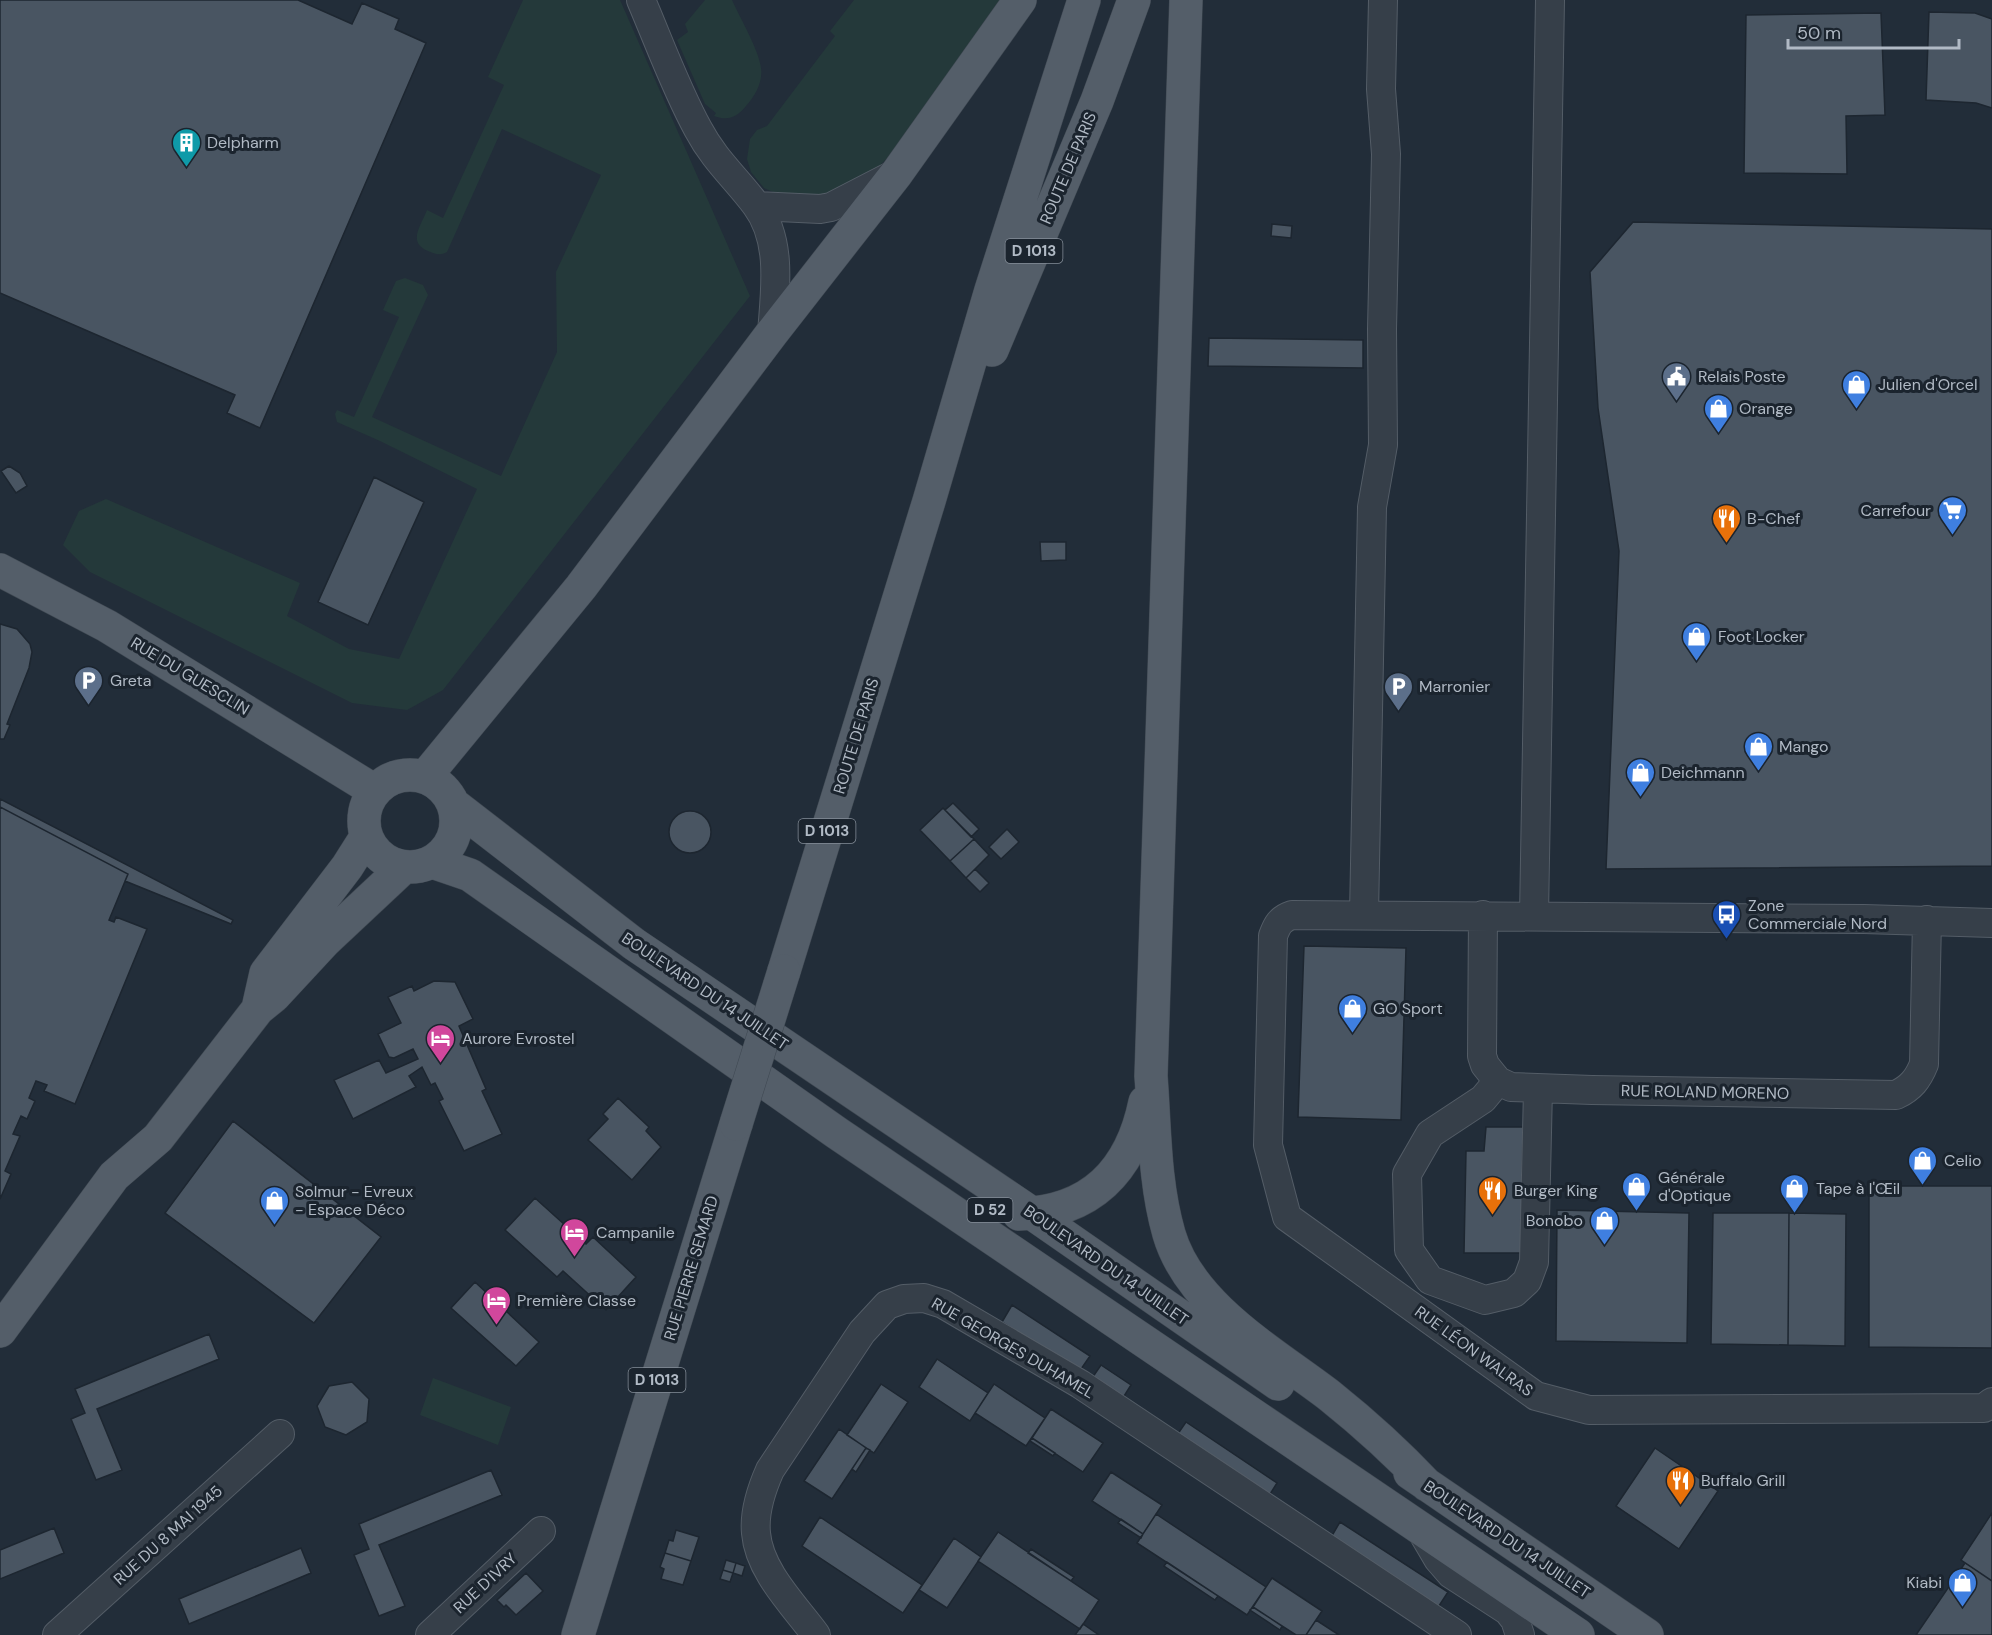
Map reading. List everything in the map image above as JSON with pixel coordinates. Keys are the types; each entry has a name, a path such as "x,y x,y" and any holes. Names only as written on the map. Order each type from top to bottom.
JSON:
{"main road":[{"path":"425,777 581,587 772,333 897,173 1020,0"},
{"name":"ROUTE DE PARIS","path":"784,971 929,501 991,290 1084,0"},
{"name":"ROUTE DE PARIS","path":"929,501 1097,101 1134,0"},
{"path":"1186,0 1150,1076 1156,1168 1161,1201 1170,1236 1184,1265 1207,1296 1239,1328 1387,1443 1427,1485"},
{"name":"RUE DU GUESCLIN","path":"0,570 107,626 375,791"},
{"path":"0,1330 114,1176 158,1138 258,1009 274,996 326,941 418,865 443,854 455,831 456,817 453,804 437,783 425,777 398,776 375,791 368,801 364,813 366,837 381,857 392,864 418,865 470,876 780,1094 1578,1635"},
{"name":"BOULEVARD DU 14 JUILLET","path":"453,804 634,944 1647,1635"},
{"path":"258,1009 266,973 347,867 366,837"},
{"name":"RUE PIERRE SEMARD","path":"578,1635 784,971"},
{"name":"D 52","path":"780,1094 832,1109 958,1194 989,1210 1006,1215 1033,1214 1063,1208 1096,1191 1120,1167 1135,1141 1150,1076"}],"street":[{"path":"641,0 697,128 715,158 757,206 769,233 777,270 772,333"},
{"path":"1383,0 1381,89 1386,154 1382,290 1383,445 1372,507 1364,915 1927,920 1992,923"},
{"path":"1534,916 1550,0"},
{"path":"757,206 820,209 831,207 897,173"},
{"name":"RUE LÉON WALRAS","path":"1364,915 1292,915 1283,918 1277,925 1273,936 1269,1145 1287,1217 1536,1396 1589,1410 1984,1408 1992,1402"},
{"path":"1483,915 1482,1056 1485,1065 1498,1080 1483,1099 1430,1134 1407,1174 1409,1250 1430,1280 1485,1300 1514,1293 1527,1281 1534,1262 1538,1089"},
{"name":"RUE ROLAND MORENO","path":"1498,1080 1511,1087 1538,1089 1896,1095 1909,1089 1924,1064 1927,920"},
{"path":"1400,1297 1430,1280"},
{"name":"RUE GEORGES DUHAMEL","path":"816,1635 772,1576 763,1560 756,1532 764,1485 770,1470 862,1332 887,1305 904,1299 924,1298 943,1304 1080,1384 1457,1635"},
{"name":"RUE DU 8 MAI 1945","path":"57,1635 280,1434"},
{"path":"1421,1530 1438,1559 1451,1574 1508,1611 1515,1620 1520,1635"},
{"name":"RUE D'IVRY","path":"430,1635 541,1531"}],"green space":[{"path":"523,0 620,0 750,296 443,690 407,710 352,703 90,572 63,545 79,511 106,499 300,583 287,616 349,649 399,659 477,489 337,422 335,414 337,410 354,417 399,317 383,310 396,281 405,278 423,285 428,295 372,417 501,476 557,352 556,272 601,175 502,129 447,252 433,253 418,243 417,233 427,210 443,218 504,85 488,77"},
{"path":"705,0 732,0 760,61 761,73 758,89 739,113 728,118 714,116 716,113 705,104 677,40 688,32 685,24"},
{"path":"854,0 1009,0 905,141 878,167 825,200 782,196 764,188 751,172 747,159 750,139 757,130 767,126 835,36 830,31"},
{"path":"433,1378 511,1407 498,1445 420,1415"}],"building":[{"name":"Delpharm","path":"0,0 298,0 352,24 362,3 399,19 395,29 426,43 260,428 227,413 235,395 0,293"},
{"path":"1929,12 1975,13 1992,19 1992,108 1976,103 1926,100"},
{"path":"1881,13 1885,115 1846,116 1847,174 1744,173 1746,15"},
{"path":"1633,222 1992,229 1992,866 1606,869 1619,551 1598,408 1590,272"},
{"path":"1272,224 1292,226 1291,238 1271,236"},
{"path":"1209,338 1363,340 1363,368 1208,366"},
{"path":"9,466 20,473 27,486 16,493 1,471"},
{"path":"374,477 424,502 368,625 318,602"},
{"path":"1040,542 1066,542 1066,560 1041,561"},
{"path":"0,624 17,629 30,644 32,652 29,668 7,724 10,725 4,739 0,739"},
{"path":"0,799 233,920 231,924 125,881 128,874 0,807"},
{"path":"953,803 979,829 971,837 945,810"},
{"path":"0,807 128,874 109,920 114,922 116,917 147,929 75,1104 44,1091 47,1085 36,1081 29,1098 35,1101 27,1119 21,1116 13,1134 20,1136 5,1171 11,1174 0,1199"},
{"path":"943,808 974,839 950,861 920,830"},
{"path":"690,811 698,812 705,817 710,824 710,840 705,847 698,852 690,853 682,852 675,847 670,840 669,832 670,824 675,817 682,812"},
{"path":"1007,829 1019,842 1001,859 989,847"},
{"path":"974,839 989,855 966,878 950,861"},
{"path":"975,869 989,883 980,892 966,878"},
{"name":"GO Sport","path":"1304,946 1406,948 1401,1120 1298,1117"},
{"name":"Aurore Evrostel","path":"434,981 455,982 473,1019 459,1026 486,1089 482,1091 502,1134 464,1151 439,1101 443,1099 435,1083 431,1085 422,1067 409,1076 416,1087 353,1119 334,1080 379,1060 386,1073 418,1059 413,1049 394,1058 389,1057 378,1034 401,1023 388,997 412,986 414,991"},
{"path":"618,1098 649,1127 646,1131 661,1147 632,1180 588,1140 608,1119 603,1114"},
{"name":"Solmur - Evreux - Espace Déco","path":"233,1121 381,1237 314,1323 165,1213"},
{"name":"Burger King","path":"1486,1127 1523,1127 1521,1253 1464,1253 1466,1151 1484,1151"},
{"path":"1869,1186 1992,1186 1992,1348 1869,1347"},
{"name":"Campanile","path":"535,1198 586,1244 593,1237 636,1277 606,1310 563,1271 557,1277 505,1230"},
{"path":"1557,1210 1689,1213 1687,1343 1556,1341"},
{"path":"1713,1213 1789,1213 1788,1345 1711,1344"},
{"path":"1789,1213 1846,1214 1845,1346 1788,1345"},
{"name":"Première Classe","path":"475,1282 539,1342 516,1366 451,1308"},
{"path":"1012,1305 1090,1356 1079,1372 1002,1322"},
{"path":"209,1334 219,1359 97,1409 122,1470 96,1480 71,1419 85,1413 75,1389"},
{"path":"937,1359 988,1393 970,1421 919,1387"},
{"path":"1101,1365 1131,1385 1121,1401 1090,1381"},
{"path":"352,1382 369,1399 367,1422 346,1435 325,1427 317,1406 329,1386"},
{"path":"881,1384 908,1402 874,1453 847,1435"},
{"path":"994,1384 1045,1418 1026,1446 975,1413"},
{"path":"1051,1409 1103,1443 1083,1472 1032,1438"},
{"path":"1186,1422 1277,1483 1267,1499 1175,1438"},
{"path":"839,1429 866,1448 832,1499 804,1481"},
{"path":"1032,1438 1055,1453 1053,1456 1030,1441"},
{"path":"866,1448 870,1450 856,1472 852,1469"},
{"path":"1655,1448 1718,1491 1679,1549 1616,1506"},
{"path":"491,1470 502,1495 379,1545 405,1606 379,1616 354,1555 369,1549 359,1524"},
{"path":"1111,1472 1162,1505 1143,1534 1092,1501"},
{"path":"1992,1513 1992,1581 1961,1560"},
{"path":"1156,1514 1266,1587 1247,1615 1137,1543"},
{"path":"820,1517 922,1585 903,1613 802,1546"},
{"path":"1121,1519 1143,1534 1141,1538 1118,1523"},
{"path":"1340,1522 1448,1592 1437,1609 1330,1539"},
{"path":"54,1528 64,1553 0,1579 0,1550"},
{"path":"676,1530 699,1537 691,1561 665,1553 669,1540 673,1541"},
{"path":"998,1532 1099,1600 1080,1629 978,1561"},
{"path":"954,1538 981,1557 947,1608 919,1590"},
{"path":"301,1548 311,1573 189,1624 179,1599"},
{"path":"1031,1549 1074,1577 1071,1581 1028,1553"},
{"path":"665,1553 691,1561 683,1585 661,1579 664,1569 660,1567"},
{"path":"726,1560 736,1563 733,1573 723,1570"},
{"path":"1167,1562 1218,1596 1215,1600 1164,1566"},
{"path":"736,1563 745,1566 742,1576 733,1573"},
{"name":"Kiabi","path":"1965,1563 1992,1581 1992,1635 1916,1635"},
{"path":"723,1570 733,1573 730,1582 720,1579"},
{"path":"526,1573 543,1591 516,1615 497,1600"},
{"path":"1272,1578 1322,1611 1306,1635 1296,1635 1253,1607"},
{"path":"1253,1607 1282,1626 1280,1630 1250,1610"},
{"path":"1316,1620 1339,1635 1306,1635"},
{"path":"1083,1624 1099,1635 1075,1635"}],"place":[{"name":"Delpharm","path":"186,168"},
{"name":"Relais Poste","path":"1677,402"},
{"name":"Julien d'Orcel","path":"1857,410"},
{"name":"Orange","path":"1718,434"},
{"name":"Carrefour","path":"1952,536"},
{"name":"B-Chef","path":"1726,544"},
{"name":"Foot Locker","path":"1697,662"},
{"name":"Greta","path":"89,706"},
{"name":"Marronier","path":"1398,712"},
{"name":"Mango","path":"1758,772"},
{"name":"Deichmann","path":"1640,798"},
{"name":"Zone Commerciale Nord","path":"1727,940"},
{"name":"GO Sport","path":"1352,1034"},
{"name":"Aurore Evrostel","path":"441,1064"},
{"name":"Celio","path":"1923,1186"},
{"name":"Générale d'Optique","path":"1637,1212"},
{"name":"Tape à l'Œil","path":"1795,1214"},
{"name":"Burger King","path":"1493,1216"},
{"name":"Solmur - Evreux - Espace Déco","path":"274,1226"},
{"name":"Bonobo","path":"1604,1246"},
{"name":"Campanile","path":"575,1258"},
{"name":"Première Classe","path":"496,1326"},
{"name":"Buffalo Grill","path":"1680,1506"},
{"name":"Kiabi","path":"1963,1608"}]}
